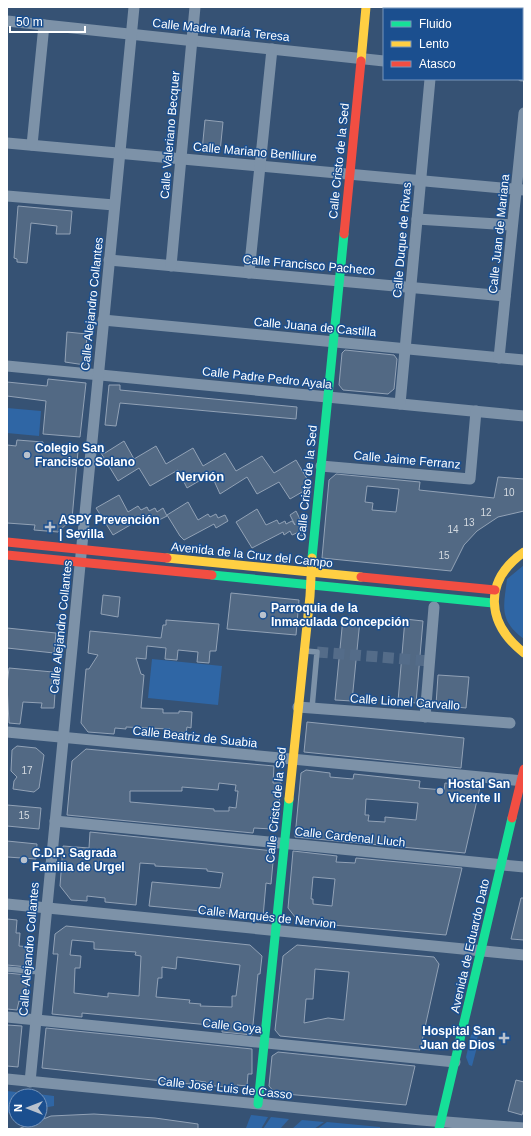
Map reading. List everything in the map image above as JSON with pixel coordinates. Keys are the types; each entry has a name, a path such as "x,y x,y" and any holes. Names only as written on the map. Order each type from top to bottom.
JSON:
{"main road":[{"name":"Calle Cristo de la Sed","path":"258,1104 311,586 321,466 366,7"},
{"name":"Avenida de la Cruz del Campo","path":"7,542 494,590"},
{"path":"524,552 505,567 494,590 493,603 495,617 501,631 509,642 524,653"},
{"name":"Avenida de la Cruz del Campo","path":"7,555 493,603"},
{"name":"Avenida de Eduardo Dato","path":"440,1125 501,864 523,781 524,769"}],"street":[{"name":"Calle Alejandro Collantes","path":"30,1082 134,7"},
{"name":"Calle Valeriano Becquer","path":"171,266 195,7"},
{"path":"497,7 508,8"},
{"name":"Calle Madre María Teresa","path":"7,21 383,61"},
{"path":"32,145 44,24"},
{"path":"249,273 272,49"},
{"name":"Calle Duque de Rivas","path":"400,404 430,80"},
{"name":"Calle Juan de Mariana","path":"499,358 512,226 520,190 524,113"},
{"name":"Calle Mariano Benlliure","path":"7,143 120,152 520,190"},
{"path":"7,196 114,205"},
{"path":"417,219 512,226"},
{"name":"Calle Francisco Pacheco","path":"109,260 505,296"},
{"name":"Calle Juana de Castilla","path":"103,320 524,360"},
{"name":"Calle Padre Pedro Ayala","path":"7,366 524,416"},
{"name":"Calle Jaime Ferranz","path":"321,466 470,479 476,411"},
{"path":"425,717 434,607"},
{"name":"Calle Lionel Carvallo","path":"298,707 510,723"},
{"name":"Calle Beatriz de Suabia","path":"7,732 523,781"},
{"name":"Calle Cardenal Lluch","path":"55,821 524,867"},
{"name":"Calle Marqués de Nervion","path":"7,904 524,954"},
{"name":"Calle Goya","path":"7,1017 455,1062"},
{"name":"Calle José Luis de Casso","path":"7,1079 258,1104 440,1125 524,1128"}],"lane":[{"path":"304,651 317,652 312,708"},
{"path":"7,969 40,972"}],"shaded area":[{"path":"7,408 41,411 39,436 7,433"},
{"path":"524,565 524,639 516,632 506,619 504,605 507,579"},
{"path":"152,659 222,666 218,705 148,698"},
{"path":"474,1033 479,1034 474,1046 477,1047 472,1066 469,1065 466,1057 471,1035"},
{"path":"7,1091 8,1112 7,1111"},
{"path":"48,1095 54,1096 54,1106 48,1107"},
{"path":"251,1115 268,1117 261,1129 246,1128"},
{"path":"271,1117 289,1119 280,1129 263,1129"},
{"path":"302,1120 324,1122 314,1129 292,1129"},
{"path":"327,1122 380,1127 380,1128 317,1129"}],"building":[{"path":"205,120 223,122 220,152 202,151"},
{"path":"18,206 72,211 70,234 56,234 57,226 31,223 27,263 17,262 17,259 14,258"},
{"path":"67,332 87,334 85,365 65,362"},
{"path":"345,350 394,355 397,359 394,389 388,394 343,390 339,385 342,353"},
{"path":"48,379 86,383 80,437 43,434 46,401 7,396 7,382 47,386"},
{"path":"109,385 120,385 120,390 297,407 296,419 120,403 116,426 105,425"},
{"path":"17,440 43,442 42,449 78,451 72,519 58,532 34,530 35,525 7,523 7,445 16,446"},
{"path":"124,441 134,459 156,446 166,464 193,448 203,466 225,453 236,471 262,456 274,473 296,460 310,484 309,488 290,499 279,482 257,494 247,477 220,494 211,474 187,488 178,470 150,486 139,468 118,481 101,453 105,453"},
{"path":"336,474 420,482 419,490 494,498 498,477 524,479 524,511 498,517 477,531 464,545 451,571 322,558 329,480","holes":["367,486 399,489 396,512 372,510 373,503 365,502"]},
{"path":"119,495 128,512 138,506 141,510 147,507 149,511 155,508 157,512 163,508 167,516 155,522 152,518 147,521 144,517 113,535 96,508"},
{"path":"188,502 198,520 208,514 210,517 216,514 218,518 225,515 228,521 216,528 214,524 184,540 167,515"},
{"path":"257,509 266,525 277,520 279,524 285,521 286,524 292,521 295,525 290,515 296,511 305,529 305,534 301,536 299,532 292,535 290,531 284,535 283,532 252,548 236,522"},
{"name":"Parroquia de la Inmaculada Concepción","path":"231,593 299,600 296,635 227,629"},
{"path":"103,595 120,597 118,617 101,614"},
{"path":"343,618 360,620 352,701 335,700"},
{"path":"405,619 423,621 416,703 398,701"},
{"path":"166,620 219,624 216,651 210,651 209,663 197,662 198,652 178,650 177,660 165,659 166,648 147,646 146,659 136,658 141,674 144,675 141,708 163,709 163,713 179,713 179,711 192,712 191,728 187,727 186,733 181,732 178,735 170,734 170,729 126,727 126,729 115,728 114,734 88,732 81,723 86,669 89,669 98,655 88,653 90,631 161,638 163,625 166,625"},
{"path":"7,628 56,633 54,653 7,648"},
{"path":"9,668 53,672 51,693 55,693 54,708 41,708 42,703 23,702 20,724 9,723 7,685"},
{"path":"438,675 469,677 466,708 436,705"},
{"path":"307,722 464,738 461,768 304,752"},
{"path":"17,746 36,748 44,755 39,788 34,792 13,789 14,781 17,777 11,771 12,750"},
{"path":"86,749 274,766 273,783 281,783 279,804 274,803 272,829 254,828 253,833 67,815 72,761","holes":["219,783 236,785 235,791 238,791 236,808 229,807 229,811 214,811 214,809 130,802 130,791 182,791 182,787 218,790"]},
{"path":"306,770 330,773 330,777 353,779 354,774 420,781 419,788 444,790 445,783 480,787 465,853 295,837 301,773","holes":["366,799 418,803 416,820 385,817 385,822 368,821 369,815 365,815"]},
{"path":"7,805 41,808 39,829 7,826"},
{"path":"90,832 274,851 271,884 266,883 263,917 149,906 152,882 220,888 223,873 207,871 207,869 155,866 155,864 140,863 136,905 105,902 105,898 87,896 87,901 71,900 60,886 63,846 89,848"},
{"path":"7,841 37,844 36,859 7,857"},
{"path":"293,851 337,856 336,862 355,863 356,858 462,868 446,935 299,922 288,908","holes":["313,877 335,879 332,906 313,904 313,899 311,899"]},
{"path":"521,898 524,898 524,940 511,939"},
{"path":"7,919 17,920 16,933 20,933 19,946 30,947 28,967 7,965"},
{"path":"66,926 250,945 262,956 260,974 258,974 252,1035 222,1032 222,1026 82,1013 82,1017 52,1014 58,954 53,954 55,934","holes":["72,940 94,942 94,949 136,952 135,955 141,956 139,996 108,993 108,997 74,993 75,968 80,968 81,956 70,955","177,957 240,965 236,996 232,996 232,1007 200,1006 201,1004 189,1003 190,1000 156,997 158,978 162,978 162,967 176,969"]},
{"path":"297,945 434,957 439,964 420,1050 280,1036 275,1030 283,956","holes":["315,969 349,972 344,1020 328,1018 304,1023 306,999 313,999"]},
{"path":"7,973 27,975 25,1002 19,1001 17,1010 7,1009"},
{"path":"7,1025 22,1026 18,1067 7,1066"},
{"path":"46,1028 252,1049 252,1074 248,1074 247,1086 237,1085 237,1088 205,1085 206,1082 191,1080 190,1084 42,1068"},
{"path":"278,1052 415,1066 406,1105 275,1093 269,1086 272,1056"},
{"path":"516,1080 524,1082 524,1108 522,1115 508,1111"},
{"path":"94,1114 155,1118 198,1124 198,1129 18,1129 48,1128 48,1117"}],"tunnel":[{"path":"317,652 429,661"}],"traffic: fast":[{"path":"312,558 344,234"},
{"path":"212,575 493,603"},
{"path":"258,1104 289,799"},
{"path":"439,1129 512,818"}],"traffic: slow":[{"path":"361,61 366,7"},
{"path":"524,552 511,563 501,576 496,589 494,602 496,616 502,629 511,641 524,653"},
{"path":"167,558 361,577"},
{"path":"289,799 310,596 312,558"}],"traffic: jam":[{"path":"344,234 361,61"},
{"path":"7,542 167,558"},
{"path":"7,555 212,575"},
{"path":"361,577 495,590"},
{"path":"512,818 524,769"}],"place":[{"name":"Colegio San Francisco Solano","path":"27,455"},
{"name":"ASPY Prevención | Sevilla","path":"50,527"},
{"name":"Parroquia de la Inmaculada Concepción","path":"263,615"},
{"name":"Hostal San Vicente II","path":"440,791"},
{"name":"C.D.P. Sagrada Familia de Urgel","path":"24,860"},
{"name":"Hospital San Juan de Dios","path":"504,1038"}],"district":[{"name":"Nervión","path":"200,476"}]}
